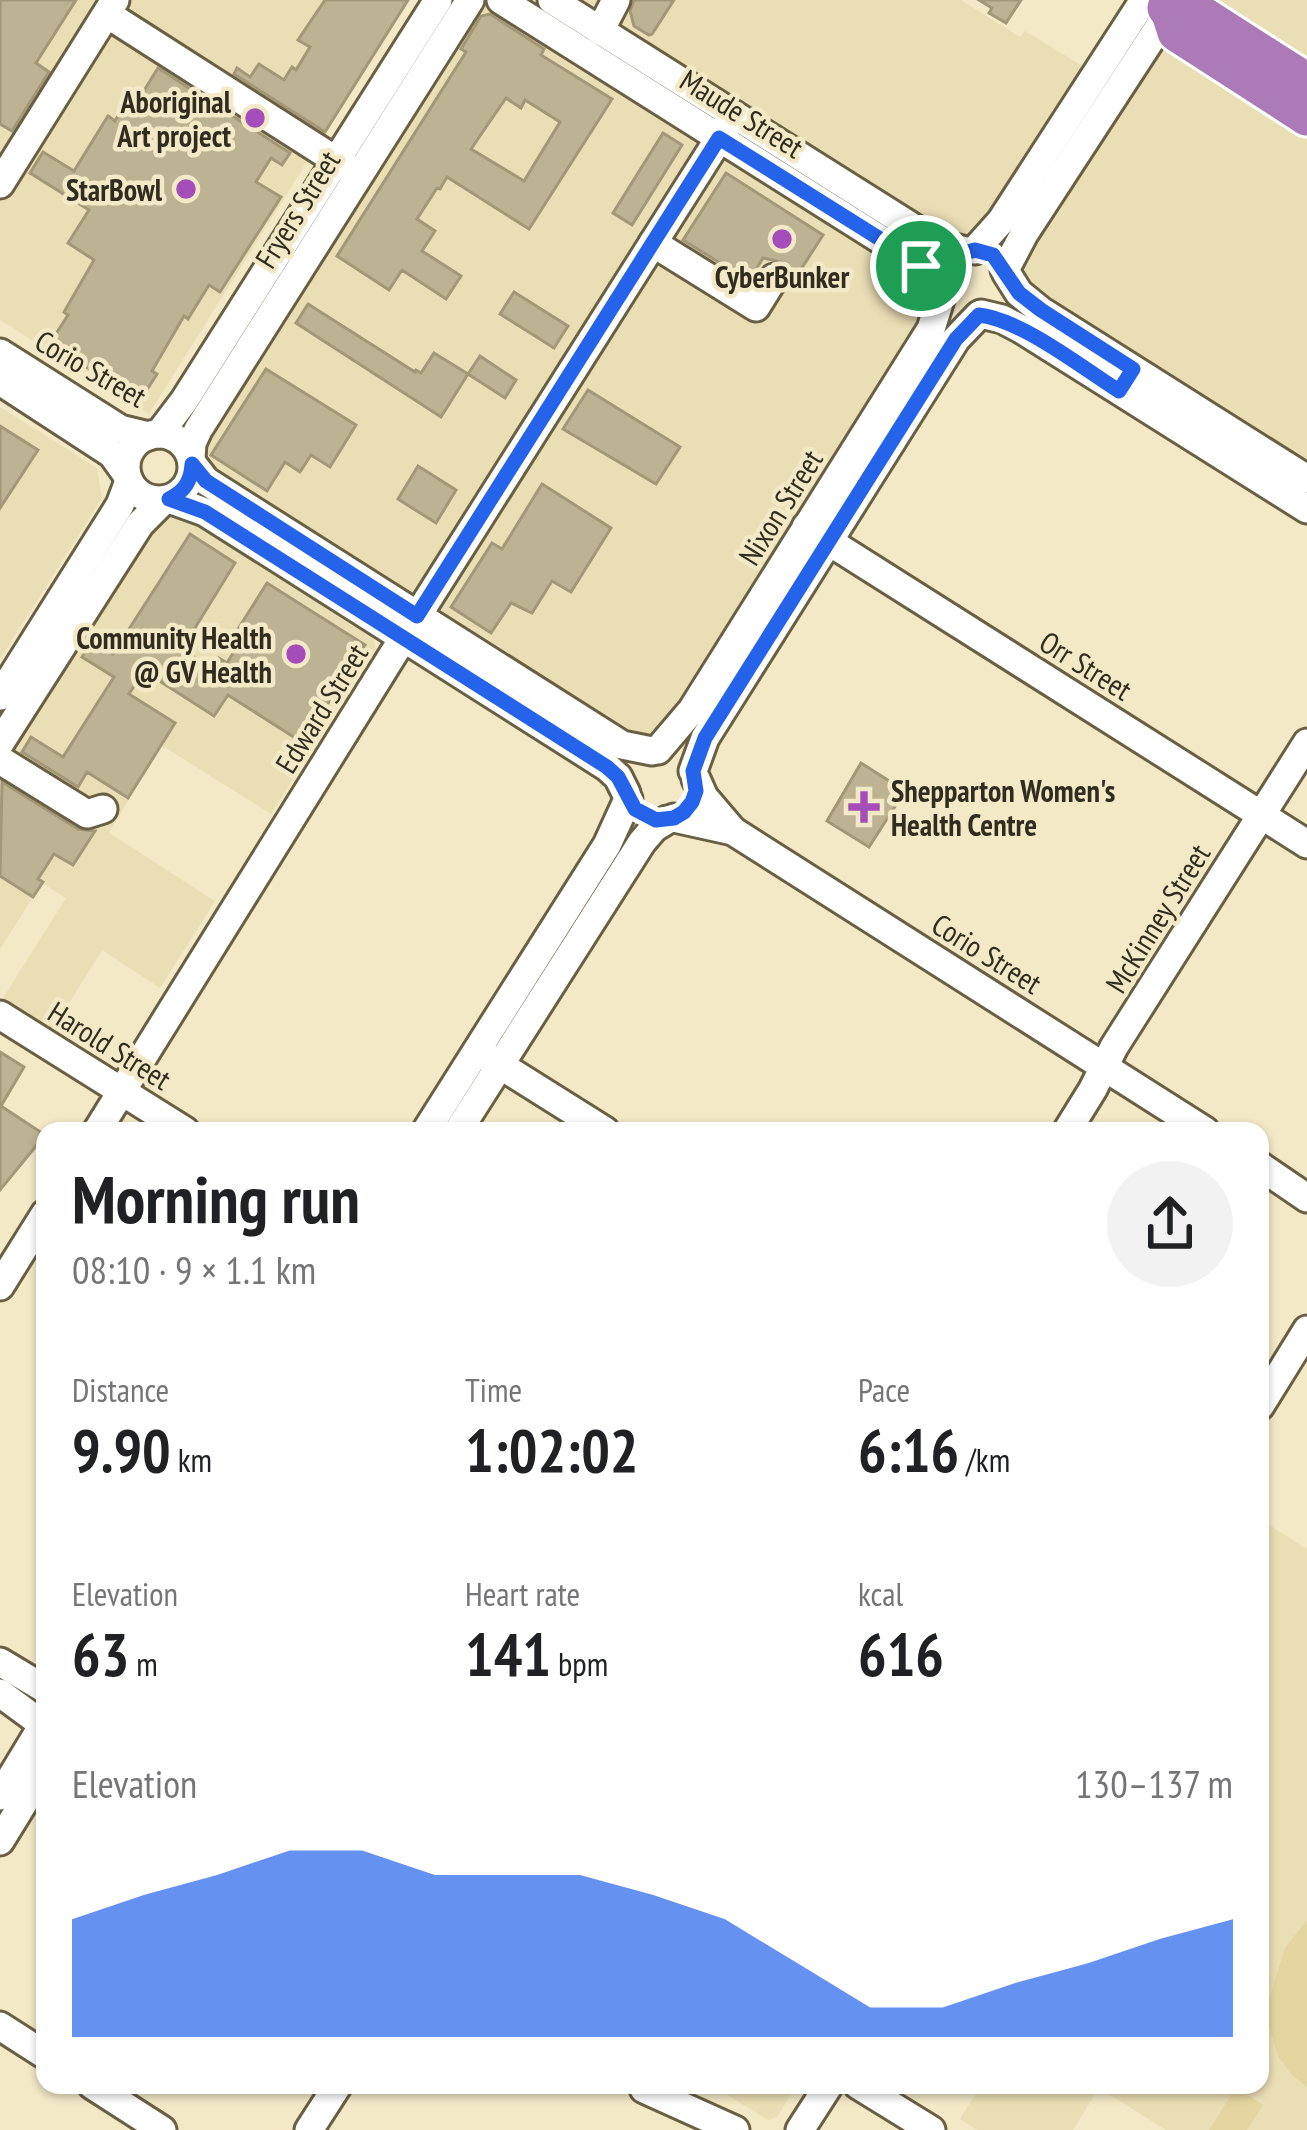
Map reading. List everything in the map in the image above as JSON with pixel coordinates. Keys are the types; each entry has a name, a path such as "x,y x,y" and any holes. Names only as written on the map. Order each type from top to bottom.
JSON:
{"highway":[{"path":"1161,2 1193,10 1307,83"},
{"path":"1161,2 1177,32 1307,116"}],"street":[{"name":"Fryers Street","path":"191,461 198,430 438,0"},
{"name":"Fryers Street","path":"154,435 172,419 470,0"},
{"name":"Maude Street","path":"501,0 939,244 970,250"},
{"name":"Maude Street","path":"552,0 921,266 943,289"},
{"path":"600,31 616,0"},
{"path":"1161,2 1001,221 947,265 943,289 953,306 969,314 1001,319 1126,380 1262,465 1307,509"},
{"path":"980,314 1004,297 1006,272 1024,234 1161,2"},
{"path":"0,184 111,7 347,167"},
{"name":"Edward Street","path":"103,1122 727,127"},
{"path":"653,243 756,307 774,278"},
{"path":"970,250 993,255 1019,293 1126,380"},
{"name":"Nixon Street","path":"694,775 705,738 931,329 943,289"},
{"name":"Nixon Street","path":"655,751 692,710 956,339 980,314"},
{"name":"Corio Street","path":"0,353 120,429 154,435"},
{"name":"Corio Street","path":"0,381 112,454 128,478"},
{"path":"0,743 7,700 114,515 128,478 130,451 154,435 179,441 206,481 607,767 644,817 671,819"},
{"path":"7,700 140,524 189,481 191,461"},
{"path":"1262,465 1307,479"},
{"path":"128,478 143,496 205,512 622,746 679,754 694,775 692,802 642,842 464,1122"},
{"name":"Orr Street","path":"818,534 1307,844"},
{"name":"McKinney Street","path":"1072,1122 1307,743"},
{"path":"431,1122 607,845 627,796 631,767 655,751"},
{"path":"0,760 87,814 103,809"},
{"name":"Corio Street","path":"694,775 704,796 733,831 1191,1122"},
{"name":"Corio Street","path":"671,819 733,831"},
{"name":"Harold Street","path":"0,1015 171,1122"},
{"path":"476,1049 591,1122"},
{"path":"1269,1170 1307,1185"},
{"path":"1269,1172 1307,1198"},
{"path":"0,1286 36,1228"},
{"path":"1269,1392 1306,1335"},
{"path":"0,1662 36,1684"},
{"path":"0,1693 36,1718"},
{"path":"0,1796 36,1733"},
{"path":"0,1841 36,1783"},
{"path":"0,2026 36,2049"},
{"path":"106,2094 162,2130"},
{"path":"309,2130 332,2094"},
{"path":"649,2094 695,2130"},
{"path":"655,2094 735,2130"},
{"path":"800,2130 823,2094"},
{"path":"873,2094 931,2130"}],"shaded area":[{"path":"0,0 408,0 149,414 0,320"},
{"path":"574,0 961,0 1020,37 1025,31 1084,67 987,218 964,245"},
{"path":"1185,0 1307,0 1307,467 1022,290 1015,264"},
{"path":"479,1 491,1 933,292 919,323 667,719 664,734 642,743 206,474 197,456"},
{"path":"0,407 97,468 102,498 0,659"},
{"path":"180,507 354,627 357,624 373,634 375,649 271,814 161,745 109,833 215,901 160,988 102,950 50,1034 0,1003 66,898 42,883 0,949 0,761 150,518"},
{"path":"1269,1525 1307,1549 1307,2130 1166,2130 1109,2094 1269,2094"},
{"path":"1307,1920 1307,2087 1278,2056 1269,2026 1269,2000 1285,1948"},
{"path":"726,2094 791,2094 777,2117 768,2120"},
{"path":"975,2094 1095,2094 1073,2130 977,2130 960,2119"},
{"path":"1232,2094 1246,2094 1263,2105 1247,2130 1209,2130"}],"building":[{"path":"0,0 76,0 36,63 49,72 12,131 0,124"},
{"path":"325,0 408,0 325,132 234,74 237,68 250,77 259,64 284,80 310,47 298,40"},
{"path":"634,0 674,0 649,35 634,26 630,11"},
{"path":"979,0 1021,0 1006,23"},
{"path":"490,14 544,49 541,55 612,99 529,229 447,177 417,219 435,231 422,251 461,276 446,299 402,270 389,290 337,256 466,52 461,49 481,16","holes":["506,98 521,108 525,100 560,122 524,181 471,149"]},
{"path":"158,68 290,153 282,165 271,158 256,182 281,197 220,292 209,285 188,319 184,316 143,396 98,369 96,373 52,340 94,260 68,243 89,210 30,173 43,152 74,171 108,116 115,121 128,100 135,105"},
{"path":"663,133 682,145 632,225 613,213"},
{"path":"726,173 823,235 796,277 782,262 763,258 749,281 683,240"},
{"path":"514,292 568,326 554,348 500,314"},
{"path":"308,304 415,372 421,373 434,353 468,374 441,417 296,323"},
{"path":"480,356 516,380 505,398 468,374"},
{"path":"266,369 356,425 330,467 311,455 300,472 285,462 267,491 211,455"},
{"path":"588,390 680,447 656,484 563,429"},
{"path":"0,426 38,450 0,508"},
{"path":"418,466 456,490 436,523 398,499"},
{"path":"542,484 611,528 571,592 552,581 532,613 511,603 491,633 451,607 492,543 502,549"},
{"path":"190,534 235,563 182,649 213,669 219,658 227,663 245,634 238,629 267,583 365,645 303,743 228,695 214,716 144,671 129,694 175,723 128,798 87,772 78,787 22,752 31,737 63,757 114,677 82,657 93,640 113,654"},
{"name":"Shepparton Women's Health Centre","path":"861,763 905,791 869,847 827,821"},
{"path":"2,782 78,829 95,831 73,865 54,854 33,897 0,876"},
{"path":"0,1052 24,1067 1,1106 36,1129 36,1146 0,1190"}],"place":[{"name":"Aboriginal Art project","path":"255,118"},
{"name":"StarBowl","path":"186,189"},
{"name":"CyberBunker","path":"782,239"},
{"name":"Community Health @ GV Health","path":"296,654"},
{"name":"Shepparton Women's Health Centre","path":"864,807"}],"route":[{"path":"719,138 921,266 943,288 947,265 955,256 985,251 1000,262 1019,293 1133,369 1119,391 1021,329 979,315 956,339 705,738 693,771 696,791 692,802 668,820 644,817 607,767 205,512 169,499 184,489 192,464 206,481 417,616 719,138"}]}
